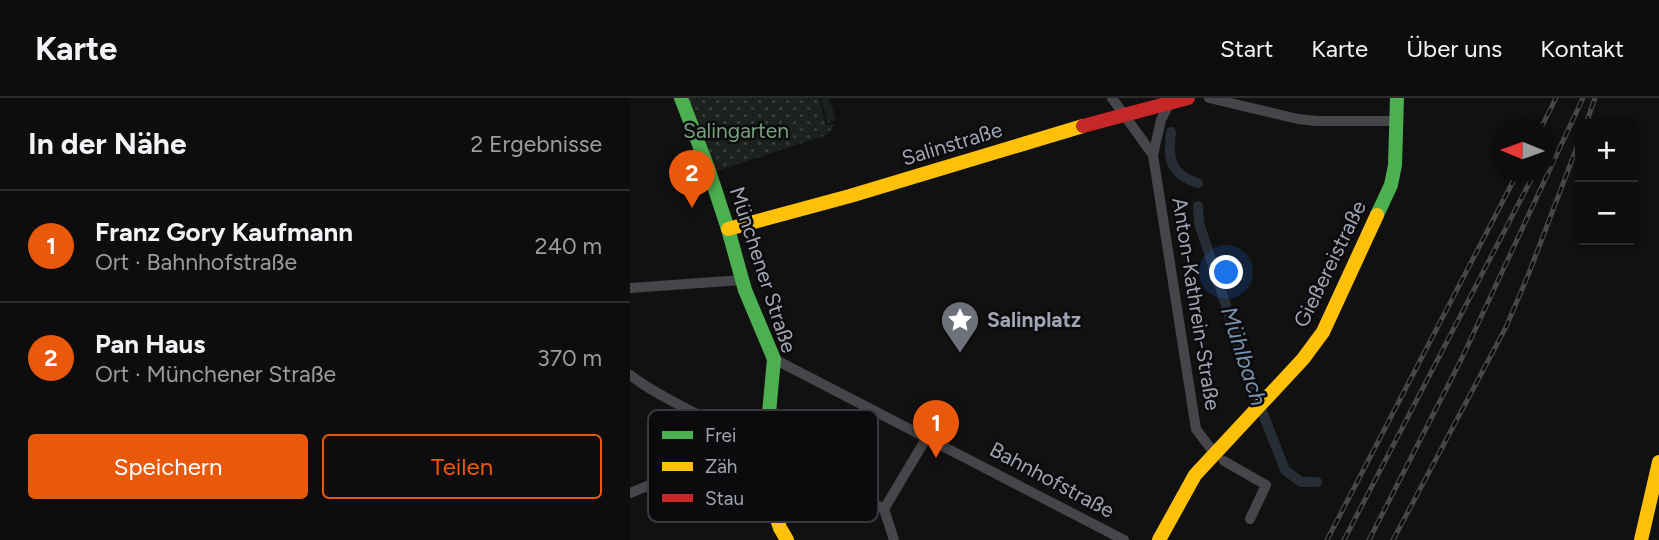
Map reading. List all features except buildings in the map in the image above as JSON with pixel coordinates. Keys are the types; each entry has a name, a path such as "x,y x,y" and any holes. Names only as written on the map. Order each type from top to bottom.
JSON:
{"street":[{"name":"Münchener Straße","path":"681,98 708,168 745,290 774,359 770,410"},
{"name":"Anton-Kathrein-Straße","path":"1112,98 1153,155"},
{"name":"Salinstraße","path":"728,229 850,196 1124,114 1188,98"},
{"path":"1209,98 1298,119 1397,121"},
{"name":"Gießereistraße","path":"1159,540 1195,475 1219,457 1250,416 1303,359 1323,332 1391,185 1395,165 1397,98"},
{"name":"Anton-Kathrein-Straße","path":"1170,102 1161,120 1153,155 1196,429 1219,457"},
{"path":"630,288 742,280"},
{"name":"Bahnhofstraße","path":"774,359 874,410"},
{"path":"630,375 689,410"},
{"name":"Bahnhofstraße","path":"878,412 1124,540"},
{"path":"884,509 927,437"},
{"path":"1219,457 1266,485 1250,519"},
{"path":"1641,540 1659,461"},
{"path":"630,493 648,485"},
{"path":"878,506 884,509 894,540"},
{"name":"Münchener Straße","path":"778,522 787,540"}],"green space":[{"name":"Salingarten","path":"686,98 819,98 826,125 834,126 827,135 716,171"},
{"path":"829,98 836,120 828,123 821,99"}],"waterway":[{"name":"Mühlbach","path":"1171,132 1172,164 1181,175 1198,183"},
{"name":"Mühlbach","path":"1198,206 1199,223 1253,388 1285,470 1301,482 1317,482"}],"railway":[{"path":"1546,119 1556,98"},
{"path":"1369,540 1462,358 1583,98"},
{"path":"1588,119 1595,98"},
{"path":"1393,540 1506,327 1575,152"},
{"path":"1327,540 1513,182"},
{"path":"1344,540 1530,182"}],"traffic: fast":[{"path":"681,98 708,168 745,290 774,359 769,410"},
{"path":"1377,215 1391,185 1395,165 1397,98"}],"traffic: slow":[{"path":"728,229 850,196 1083,126"},
{"path":"1159,540 1195,475 1303,359 1323,332 1377,215"},
{"path":"1641,540 1659,462"},
{"path":"778,522 787,540"}],"traffic: jam":[{"path":"1083,126 1188,98"}],"place":[{"name":"Pan Haus","path":"692,208"},
{"name":"Salinplatz","path":"960,354"},
{"name":"Franz Gory Kaufmann","path":"936,458"}]}
